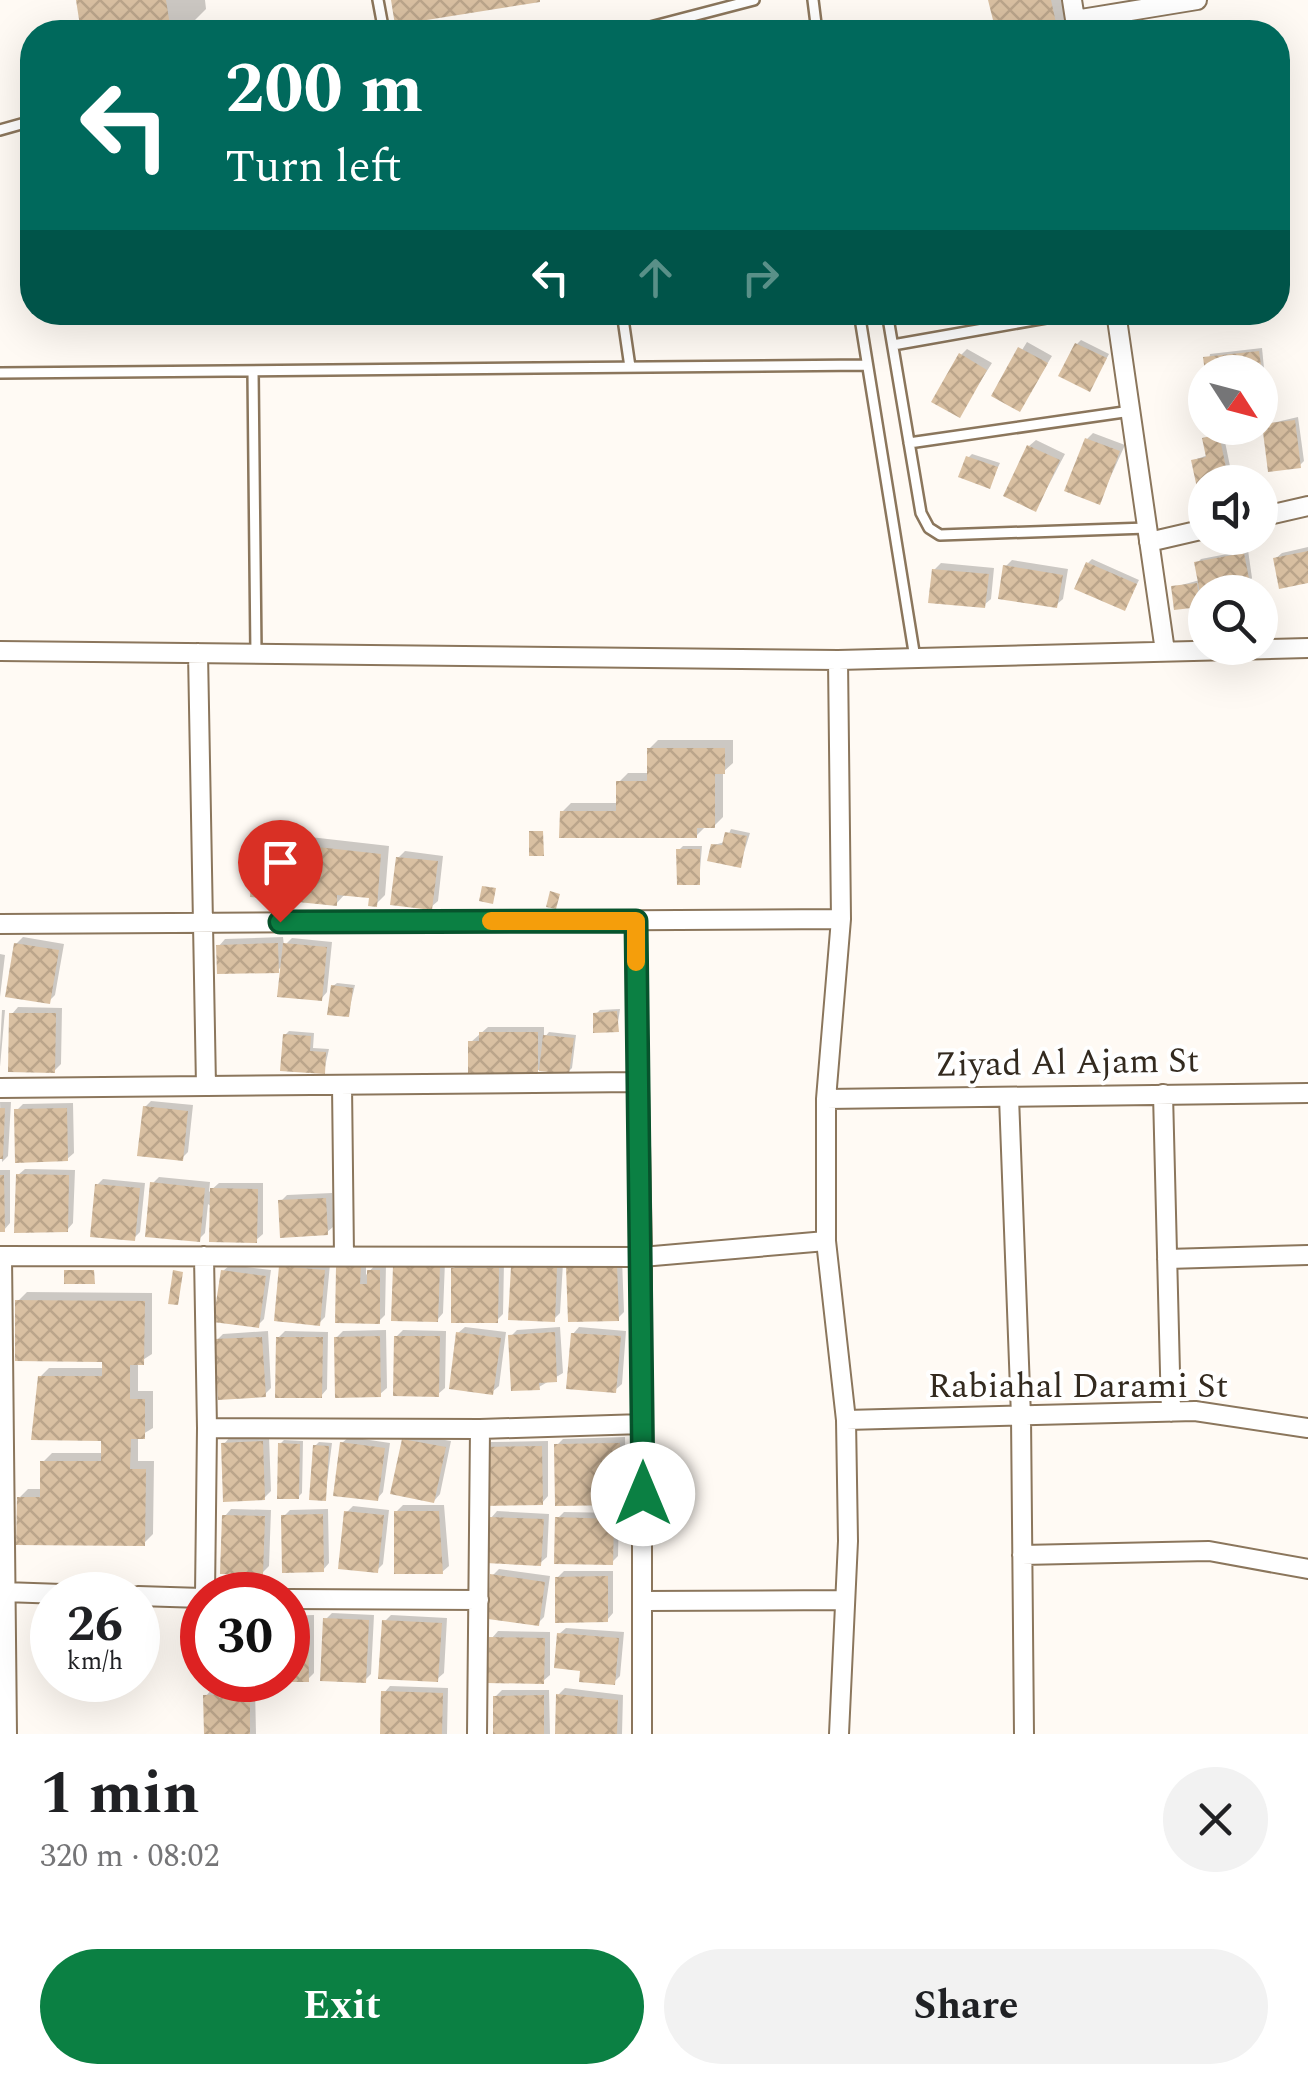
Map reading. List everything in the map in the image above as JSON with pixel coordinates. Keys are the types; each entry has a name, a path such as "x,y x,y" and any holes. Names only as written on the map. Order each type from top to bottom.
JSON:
{"street":[{"path":"1104,20 1197,0"},
{"path":"1118,325 1165,652"},
{"path":"1278,513 1308,506"},
{"path":"1148,535 1188,531"},
{"path":"0,651 838,660 1308,648"},
{"path":"198,653 206,1086"},
{"path":"838,660 840,920 826,1100 826,1241 846,1420 840,1734"},
{"path":"0,924 840,920"},
{"path":"636,921 642,1256 642,1734"},
{"path":"0,1088 637,1082"},
{"path":"342,1085 344,1256"},
{"name":"Ziyad Al Ajam St","path":"826,1100 1308,1093"},
{"path":"1163,1094 1170,1412"},
{"path":"1009,1097 1021,1416 1024,1734"},
{"path":"6,1734 1,1256 642,1256 826,1241"},
{"path":"1167,1259 1308,1255"},
{"path":"204,1256 204,1572"},
{"name":"Rabiahal Darami St","path":"846,1420 1170,1412 1308,1428"},
{"path":"207,1428 480,1429 643,1424"},
{"path":"477,1734 480,1429"},
{"path":"1022,1555 1209,1551 1308,1569"},
{"path":"4,1592 30,1593"},
{"path":"310,1599 478,1600"},
{"path":"643,1600 845,1600"}],"lane":[{"path":"677,20 754,0"},
{"path":"624,325 630,367"},
{"path":"861,325 916,658"},
{"path":"889,325 921,512 930,528 940,535 1148,535"},
{"path":"892,345 1006,325"},
{"path":"0,373 867,365"},
{"path":"253,370 256,654"},
{"path":"910,443 1131,411"}],"building":[{"path":"76,0 166,0 169,20 79,20"},
{"path":"391,0 540,0 427,20 394,20"},
{"path":"988,0 1051,0 1055,20 993,20"},
{"path":"1075,343 1107,358 1090,392 1058,376"},
{"path":"1018,347 1048,363 1020,412 991,396"},
{"path":"1259,351 1260,355 1222,355"},
{"path":"959,353 987,370 960,418 931,402"},
{"path":"1295,420 1301,468 1278,471 1278,465 1267,465 1265,445 1278,445 1278,422"},
{"path":"1085,438 1120,451 1100,505 1064,491"},
{"path":"1027,445 1060,460 1036,512 1003,496"},
{"path":"1203,445 1221,445 1225,465 1192,465 1191,460 1206,457"},
{"path":"966,456 998,467 990,489 958,477"},
{"path":"1308,551 1308,583 1279,589 1273,558"},
{"path":"1244,555 1248,575 1197,575 1194,562"},
{"path":"1086,562 1137,584 1125,611 1074,589"},
{"path":"1003,565 1063,575 1057,608 998,599"},
{"path":"932,569 989,574 985,608 928,603"},
{"path":"1188,584 1188,608 1174,610 1171,586"},
{"path":"647,748 725,748 725,774 715,774 715,828 697,828 697,838 559,838 560,811 616,811 616,781 647,781"},
{"path":"529,831 543,831 544,856 529,856"},
{"path":"725,832 747,836 741,868 707,861 711,844 722,845"},
{"path":"263,841 381,854 377,907 368,906 369,898 337,895 337,906 250,897 253,854 262,855"},
{"path":"676,849 700,849 700,885 677,885"},
{"path":"396,857 438,861 432,910 390,905"},
{"path":"482,886 496,888 493,904 479,901"},
{"path":"550,891 560,894 556,909 546,907"},
{"path":"14,943 59,950 50,1004 5,997"},
{"path":"278,943 279,973 217,974 216,945"},
{"path":"283,943 327,947 322,1001 277,997"},
{"path":"331,985 353,988 349,1017 327,1015"},
{"path":"617,1011 619,1032 593,1033 593,1013"},
{"path":"9,1013 56,1013 55,1073 8,1072"},
{"path":"479,1032 538,1032 538,1073 468,1073 468,1041 479,1041"},
{"path":"283,1034 311,1036 310,1051 326,1052 325,1074 280,1071"},
{"path":"543,1035 574,1038 569,1074 539,1071"},
{"path":"143,1106 188,1111 183,1161 137,1156"},
{"path":"0,1108 5,1108 3,1159 0,1159"},
{"path":"67,1108 68,1161 15,1163 14,1109"},
{"path":"16,1174 69,1175 68,1232 14,1233"},
{"path":"0,1175 4,1175 5,1232 0,1232"},
{"path":"150,1182 205,1188 200,1242 145,1237"},
{"path":"95,1184 140,1188 135,1241 90,1237"},
{"path":"210,1188 258,1189 257,1243 209,1242"},
{"path":"326,1198 328,1235 280,1238 278,1200"},
{"path":"617,1264 619,1321 568,1322 566,1266"},
{"path":"279,1266 325,1270 320,1326 274,1321"},
{"path":"393,1266 440,1267 438,1322 391,1321"},
{"path":"336,1267 361,1267 360,1284 367,1284 367,1270 380,1270 380,1324 335,1323"},
{"path":"511,1267 557,1268 555,1322 508,1320"},
{"path":"451,1268 499,1268 498,1323 451,1323"},
{"path":"64,1270 94,1270 95,1284 64,1284"},
{"path":"173,1270 183,1272 178,1305 168,1304"},
{"path":"221,1270 266,1276 259,1328 213,1322"},
{"path":"15,1300 145,1301 144,1365 130,1365 130,1399 145,1399 145,1439 131,1439 130,1469 146,1469 145,1546 16,1545 17,1497 40,1497 40,1461 101,1461 101,1441 31,1440 38,1376 102,1376 102,1362 15,1361"},
{"path":"456,1332 501,1338 493,1395 449,1389"},
{"path":"555,1332 557,1382 539,1383 540,1390 511,1391 508,1335"},
{"path":"571,1333 621,1336 616,1393 566,1389"},
{"path":"380,1336 381,1397 335,1398 334,1337"},
{"path":"394,1336 440,1336 439,1397 393,1396"},
{"path":"262,1337 266,1397 218,1400 214,1339"},
{"path":"276,1337 323,1337 322,1398 275,1398"},
{"path":"402,1439 446,1447 434,1503 390,1494"},
{"path":"263,1441 265,1500 223,1502 221,1443"},
{"path":"340,1442 385,1448 378,1501 333,1496"},
{"path":"278,1443 300,1444 299,1499 277,1499"},
{"path":"620,1443 621,1505 555,1506 554,1444"},
{"path":"313,1445 329,1446 326,1501 309,1500"},
{"path":"542,1446 543,1505 483,1506 482,1447"},
{"path":"344,1511 384,1515 378,1573 338,1569"},
{"path":"394,1511 439,1511 443,1574 394,1574"},
{"path":"323,1514 324,1572 282,1572 281,1515"},
{"path":"222,1515 265,1516 263,1572 220,1572"},
{"path":"488,1517 544,1519 541,1566 486,1563"},
{"path":"555,1517 614,1519 613,1565 554,1564"},
{"path":"490,1574 545,1582 539,1626 488,1619"},
{"path":"608,1576 608,1622 555,1623 555,1577"},
{"path":"323,1618 369,1620 366,1683 320,1681"},
{"path":"382,1620 442,1623 438,1682 378,1679"},
{"path":"557,1633 619,1638 615,1685 579,1682 580,1671 554,1668"},
{"path":"489,1637 545,1638 544,1684 487,1683"},
{"path":"381,1691 443,1693 442,1734 380,1734"},
{"path":"556,1694 618,1700 617,1734 555,1734"},
{"path":"544,1695 544,1734 493,1734 493,1696"},
{"path":"203,1702 250,1702 250,1734 204,1734"}],"slow traffic":[{"path":"491,921 636,921 636,962"}],"route":[{"path":"280,922 636,921 643,1494"}]}
